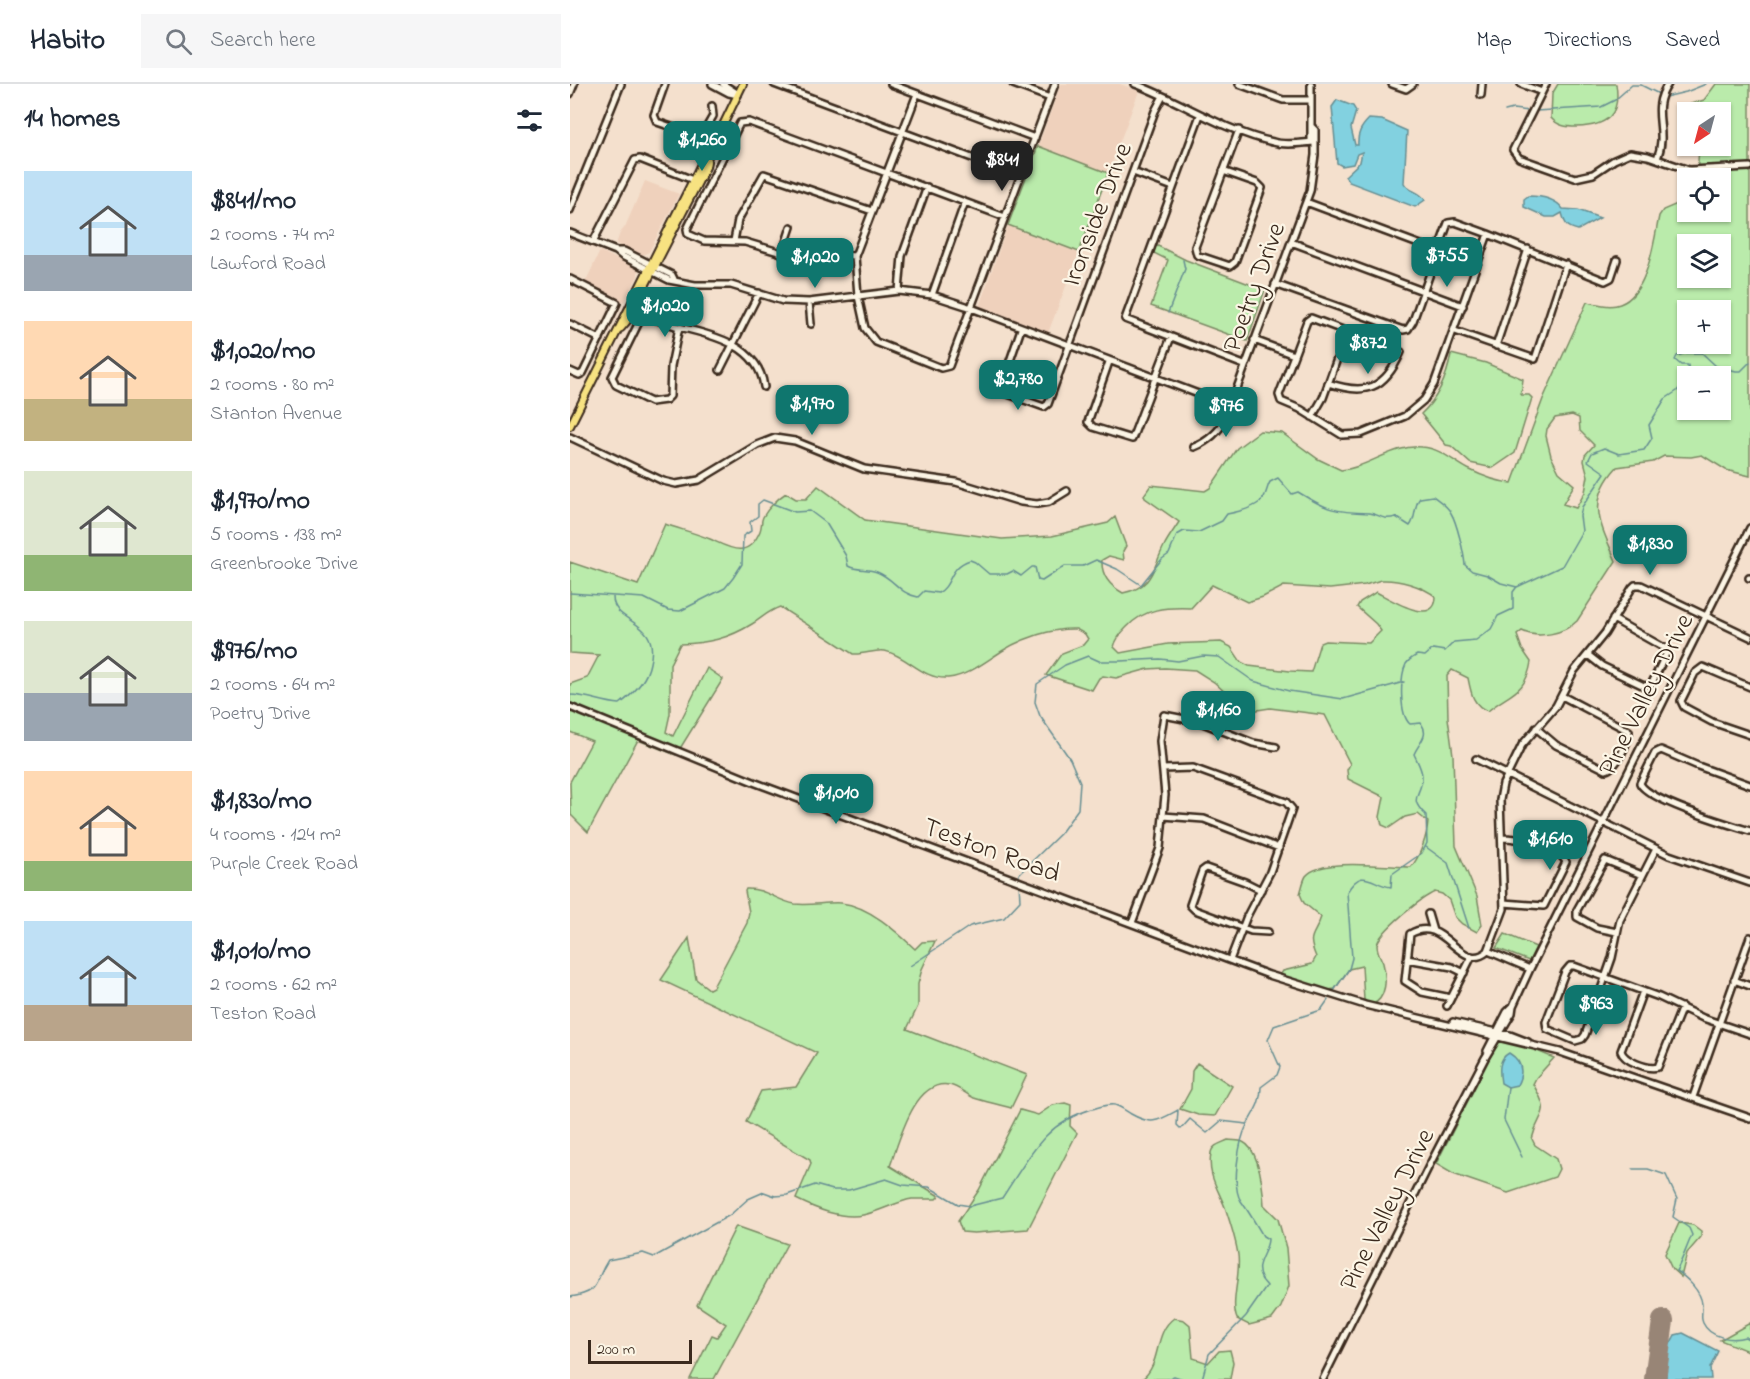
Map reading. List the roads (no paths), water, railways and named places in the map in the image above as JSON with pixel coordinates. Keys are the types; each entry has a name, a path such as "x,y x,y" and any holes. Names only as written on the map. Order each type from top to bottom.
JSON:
{"main road":[{"path":"651,268 743,84"},
{"path":"570,426 620,328 622,319 706,167 708,156"}],"street":[{"path":"570,94 574,84"},
{"path":"570,210 621,84"},
{"path":"665,84 654,115 657,122 701,137 713,116 712,106"},
{"path":"712,84 729,93 738,94"},
{"path":"723,84 738,94"},
{"path":"774,84 1020,176"},
{"path":"891,84 1035,138"},
{"path":"1013,84 1050,98"},
{"path":"917,94 855,256 858,296 865,328 876,342 941,368 949,366 1055,84"},
{"path":"1135,84 1200,115 1274,143 1313,143"},
{"path":"1239,84 1283,100 1311,100"},
{"name":"Poetry Drive","path":"1194,447 1202,444 1219,428 1230,406 1306,202 1314,161 1315,130 1312,127 1311,84"},
{"path":"1392,84 1406,89 1413,84"},
{"path":"1481,95 1482,84"},
{"path":"1521,84 1542,92"},
{"path":"1546,84 1513,150 1519,158 1575,178 1593,174 1618,157 1630,153 1638,153 1689,170 1750,167"},
{"path":"1657,159 1662,142 1659,102 1668,84"},
{"name":"Ironside Drive","path":"1021,329 1001,387 1002,392 1040,407 1046,406 1155,111 1163,96"},
{"path":"1200,115 1125,315 1128,321 1245,365"},
{"path":"855,256 828,255 802,259 734,241 704,241 691,237 687,229 740,123 749,122 1005,217"},
{"path":"1223,171 1257,183 1262,188 1235,262 1230,267 1197,255 1195,251 1223,171 1239,130"},
{"path":"593,242 635,160 640,159 693,180"},
{"path":"1133,172 1173,187"},
{"path":"734,241 738,220 764,174 872,211"},
{"path":"899,291 902,256 927,187"},
{"path":"932,295 965,202"},
{"path":"1306,202 1437,250"},
{"path":"1275,284 1403,330 1408,328 1413,321 1448,223 1455,222 1488,234 1606,281 1611,278 1617,260"},
{"path":"782,254 791,227"},
{"path":"570,233 616,251 624,251 669,280 674,279 695,285 731,285 783,301 808,302 899,291 932,295 1230,406"},
{"path":"1328,383 1348,390 1363,389 1383,382 1389,376 1401,352 1311,318 1307,321 1294,355 1280,395 1281,401 1342,435 1361,434 1405,416 1424,400 1434,384 1455,331 1488,234"},
{"path":"1291,242 1463,306"},
{"path":"1496,346 1528,249"},
{"path":"1455,331 1535,359 1566,264"},
{"path":"570,279 606,295 617,303 583,373 579,375 570,371"},
{"path":"720,370 759,292"},
{"path":"808,302 810,324"},
{"path":"679,327 671,366 670,396 666,400 651,402 616,385 612,377 640,320 648,316 679,327 710,334 733,346 755,361 762,373 764,387"},
{"path":"570,324 600,339"},
{"path":"1312,417 1328,383 1347,331"},
{"path":"1109,362 1088,422 1093,427 1132,439 1171,337"},
{"path":"1254,340 1294,355"},
{"path":"570,437 663,481 676,484 699,480 757,445 775,438 795,441 864,469 956,482 1021,502 1037,504 1050,502 1067,491"},
{"name":"Pine Valley Drive","path":"1323,1379 1750,528"},
{"path":"1451,998 1424,992 1406,982 1410,934 1418,930 1441,933 1455,948 1472,956 1483,955 1488,951 1502,918 1504,903 1500,797 1507,775 1522,745 1562,696 1574,672 1613,619 1632,588 1638,584 1750,638"},
{"path":"1588,655 1602,666 1644,686 1652,685 1668,650 1613,619"},
{"path":"1750,687 1703,668 1695,673 1681,704 1709,720 1750,735"},
{"path":"1536,728 1559,747 1606,770 1614,766 1628,738 1629,731 1562,696"},
{"name":"Teston Road","path":"570,707 756,783 1230,960 1354,1002 1516,1036 1529,1043 1750,1118"},
{"path":"1132,923 1159,853 1163,816 1163,769 1160,741 1164,715 1200,722 1253,742 1276,747"},
{"path":"1750,785 1660,750 1655,753 1640,783 1643,789 1673,804 1750,831"},
{"path":"1476,759 1656,849 1750,884"},
{"path":"1163,769 1193,768 1289,804 1292,812 1280,848 1242,927 1230,960"},
{"path":"1163,816 1204,819 1280,848"},
{"path":"1502,838 1531,841 1564,858 1566,864 1544,906 1504,903"},
{"path":"1656,849 1621,917 1613,954 1605,978 1582,1038 1575,1041 1547,1029 1546,1022 1568,967 1574,966 1605,978 1642,991 1682,1007 1703,1018 1750,1034"},
{"path":"1617,932 1590,925 1577,917 1577,910 1605,860 1642,875"},
{"path":"1261,890 1209,868 1202,871 1190,902 1191,907 1255,933 1268,932"},
{"path":"1428,914 1433,931"},
{"path":"1693,1097 1750,937"},
{"path":"1488,951 1530,969"},
{"path":"1447,1006 1472,956"},
{"path":"1407,959 1452,967 1464,973"},
{"path":"1734,980 1750,986"},
{"path":"1642,991 1621,1051 1626,1058 1653,1069 1658,1067 1682,1007"}],"water":[{"path":"1337,100 1353,106 1356,111 1351,128 1355,145 1358,145 1360,131 1369,119 1382,120 1407,131 1404,183 1425,200 1415,207 1349,182 1345,176 1360,162 1362,152 1357,154 1353,164 1342,166 1337,163 1332,107"},
{"path":"1528,196 1547,198 1556,202 1563,209 1578,210 1600,218 1578,230 1574,229 1568,226 1562,213 1555,217 1546,217 1524,207 1524,199"},
{"path":"1509,1053 1519,1063 1521,1076 1517,1085 1508,1087 1501,1083 1500,1070 1501,1062"},
{"path":"1683,1333 1718,1351 1710,1368 1711,1379 1666,1379 1667,1350 1675,1335"}],"waterway":[{"path":"1665,97 1706,84"},
{"path":"1536,111 1601,107 1615,100 1632,85 1641,85 1659,94"},
{"path":"1505,111 1513,109 1529,111"},
{"path":"1168,313 1185,269 1183,260"},
{"path":"1688,366 1681,365 1675,360 1677,356 1686,353 1702,353 1716,366"},
{"path":"1731,370 1741,371 1750,362"},
{"path":"570,593 644,598 668,610 680,611 725,588 733,578 742,564 743,536 751,531 750,522 758,516 758,504 763,500 795,512 810,511 826,523 846,556 848,566 877,572 901,590 918,597 924,591 938,593 943,590 954,571 970,560 989,574 1007,574 1013,571 1021,576 1035,567 1038,580 1042,581 1065,566 1083,566 1096,560 1117,569 1141,585 1162,559 1169,554 1177,535 1184,531 1199,532 1222,521 1227,514 1253,507 1264,497 1270,482 1278,478 1292,494 1298,492 1324,506 1339,511 1373,514 1384,518 1396,517 1410,526 1420,498 1433,496 1447,508 1453,518 1460,538 1465,565 1472,571 1517,587 1562,566 1582,531 1580,516 1582,507 1605,473 1588,461 1592,453 1604,448 1619,454 1644,450 1652,438 1649,425 1665,399 1677,391"},
{"path":"1333,992 1349,969 1352,958 1347,892 1353,884 1363,878 1391,887 1392,874 1422,853 1427,843 1426,815 1416,800 1422,782 1422,773 1414,754 1423,739 1424,732 1421,723 1410,724 1404,713 1402,686 1406,664 1417,655 1425,656 1433,649 1445,651 1454,642 1476,640 1491,629 1498,616 1513,609 1513,592 1516,588"},
{"path":"570,695 620,704 646,675 652,648 649,638 643,630 620,613 613,597"},
{"path":"1019,877 1019,874 1060,834 1078,809 1080,782 1070,759 1040,716 1035,702 1037,684 1065,665 1088,656 1099,661 1160,659 1178,661 1203,656 1219,657 1253,681 1289,691 1343,699 1404,682"},
{"path":"1426,847 1448,863 1469,928"},
{"path":"910,966 970,926 1004,918 1020,901 1019,883"},
{"path":"1202,1379 1209,1354 1246,1316 1267,1286 1261,1279 1259,1268 1268,1239 1263,1236 1241,1201 1236,1175 1241,1141 1258,1103 1261,1087 1277,1075 1280,1067 1268,1040 1274,1026 1321,1010 1328,1000"},
{"path":"1508,1087 1504,1120 1522,1157"},
{"path":"570,1297 592,1289 608,1260 643,1253 654,1257 730,1215 748,1199 764,1192 775,1196 787,1195 815,1185 833,1190 849,1190 886,1179 903,1185 929,1187 958,1204 970,1206 1002,1198 1029,1156 1049,1133 1075,1115 1092,1109 1115,1105 1138,1118 1150,1121 1155,1121 1178,1110 1177,1125 1181,1129 1190,1119 1207,1133 1221,1121 1247,1124"},
{"path":"1633,1169 1648,1169 1666,1175 1677,1199 1673,1217 1689,1228 1692,1235 1676,1271 1699,1294 1702,1304 1702,1321 1706,1328 1722,1337 1734,1339 1745,1337 1750,1340"},
{"path":"1167,1379 1174,1376 1183,1379"}]}
